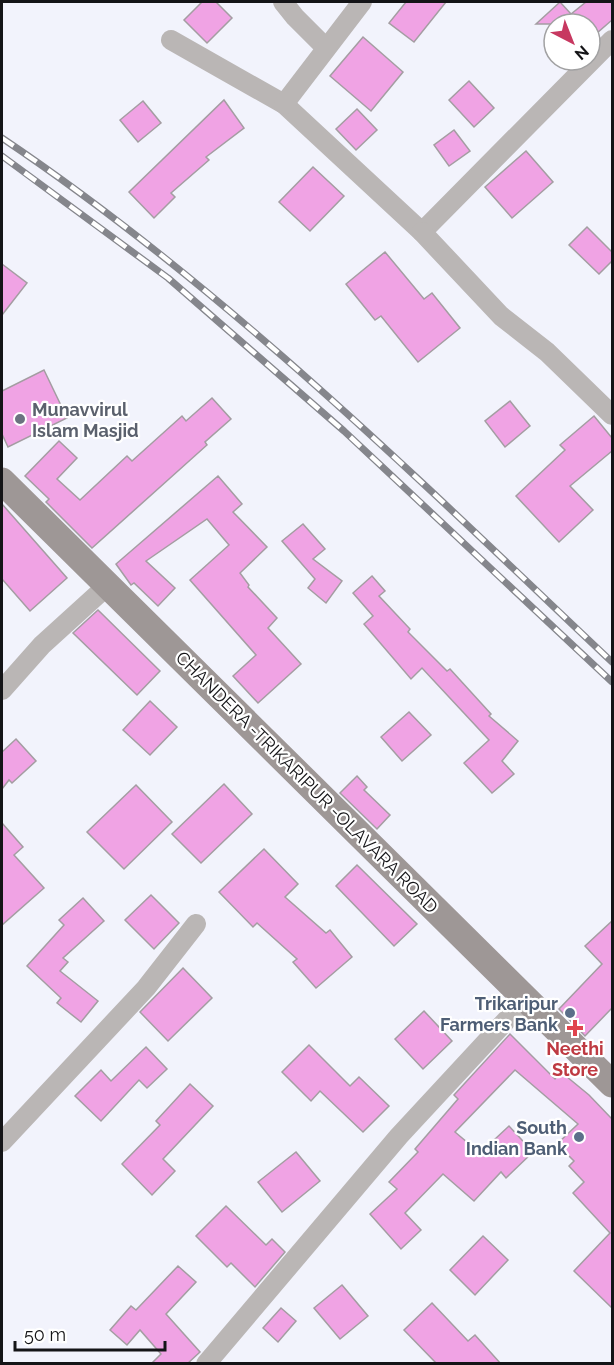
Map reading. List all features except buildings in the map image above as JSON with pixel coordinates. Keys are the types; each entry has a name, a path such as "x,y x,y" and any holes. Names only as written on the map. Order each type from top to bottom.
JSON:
{"main road":[{"name":"CHANDERA -TRIKARIPUR -OLAVARA ROAD","path":"2,481 612,1084"}],"street":[{"path":"283,2 326,48"},
{"path":"285,104 362,2"},
{"path":"171,40 285,104 422,232 501,316 547,352 612,415"},
{"path":"422,232 612,40"},
{"path":"2,690 42,645 107,586"},
{"path":"2,1142 146,988 196,924"},
{"path":"206,1364 399,1136 526,999"}],"railway":[{"path":"2,138 84,196 242,321 392,455 612,662"},
{"path":"2,156 168,278 344,431 612,682"}],"place":[{"name":"Munavvirul Islam Masjid","path":"20,419"},
{"name":"Trikaripur Farmers Bank","path":"570,1013"},
{"name":"Neethi Store","path":"575,1028"},
{"name":"South Indian Bank","path":"579,1137"}]}
